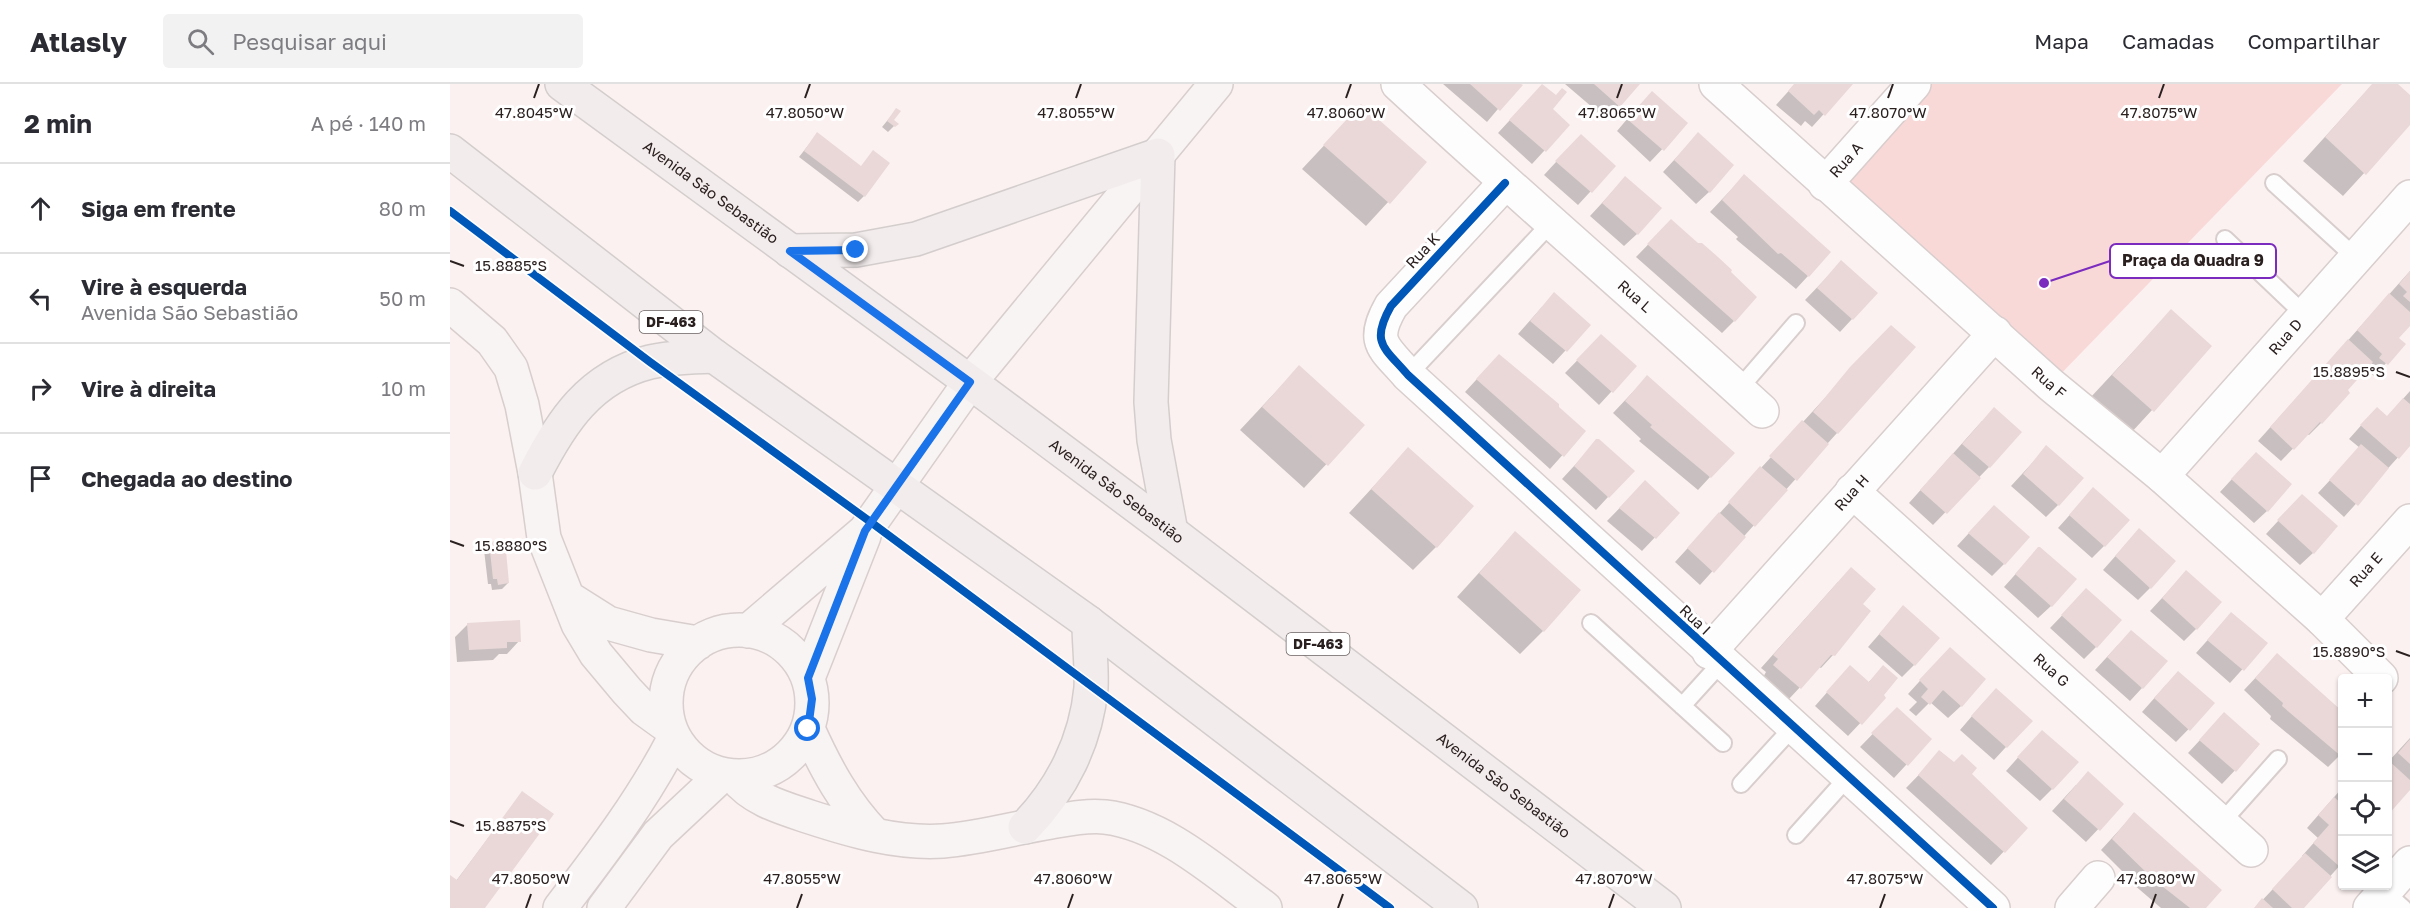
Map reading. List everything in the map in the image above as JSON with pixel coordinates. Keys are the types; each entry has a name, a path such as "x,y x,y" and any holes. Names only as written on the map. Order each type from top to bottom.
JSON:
{"main road":[{"name":"Avenida São Sebastião","path":"562,84 1171,532 1664,908"},
{"name":"DF-463","path":"450,151 714,356 1089,623 1461,908"},
{"path":"790,251 856,250 916,239 1158,154 1151,402 1154,440 1171,532"},
{"path":"535,473 552,440 568,416 604,382 650,362 683,357 714,356"},
{"path":"1025,827 1054,794 1068,770 1084,724 1091,687 1089,623"}],"street":[{"path":"748,631 865,531 970,382 1216,84"},
{"name":"Rua L","path":"1398,84 1505,183 1552,222 1750,401"},
{"name":"Rua F","path":"1716,84 2051,385 2162,476 2322,619 2377,674"},
{"name":"Rua A","path":"1825,183 1914,84"},
{"name":"Rua K","path":"1384,346 1380,336 1381,325 1391,306 1505,183"},
{"name":"Rua D","path":"2162,476 2410,197"},
{"path":"450,305 492,341 511,368 522,405 544,538 578,624 596,654 638,703 702,766 729,776 772,804 836,825 919,842 944,841 1084,818 1103,817 1131,822 1159,833 1265,908"},
{"name":"Rua H","path":"1715,657 1852,491 1995,333"},
{"name":"Rua I","path":"1384,346 1408,375 1993,908"},
{"name":"Rua G","path":"1852,491 2251,850"},
{"name":"Rua E","path":"2322,619 2410,521"},
{"path":"808,678 865,531"},
{"path":"570,599 608,623 651,635 698,643"},
{"path":"560,908 639,802 671,733 665,704 669,680 680,659 698,643 714,634 734,630 748,631 770,638 786,648 799,662 808,678 812,699 808,729 799,746 783,761 753,775 729,776 658,835 604,908"},
{"path":"808,729 835,784 850,807 876,835"},
{"path":"2386,903 2410,863"},
{"path":"2072,908 2098,878"}],"lane":[{"path":"2274,183 2356,258"},
{"path":"1408,375 1552,222"},
{"path":"2225,239 2305,315"},
{"path":"1750,401 1796,323"},
{"path":"1591,623 1723,743"},
{"path":"1682,706 1715,657"},
{"path":"1741,784 1793,727"},
{"path":"2221,823 2278,759"},
{"path":"1796,835 1848,777"}],"shaded area":[{"path":"1918,84 2342,84 2052,383 1828,183"}],"building":[{"path":"1470,84 1521,84 1523,85 1500,111"},
{"path":"1542,84 1556,95 1562,88 1567,92 1553,109 1570,125 1546,152 1509,120"},
{"path":"1594,84 1640,84 1620,107"},
{"path":"1794,84 1853,84 1825,116 1819,110 1814,115 1788,91"},
{"path":"2372,84 2398,84 2410,95 2410,125 2366,175 2325,137"},
{"path":"1652,91 1688,123 1664,151 1627,119"},
{"path":"1361,104 1427,162 1390,204 1323,145"},
{"path":"896,108 901,111 894,120 899,124 895,127 887,121"},
{"path":"817,132 861,166 873,150 890,163 865,197 804,151"},
{"path":"1698,132 1734,165 1710,193 1674,160"},
{"path":"1581,134 1616,166 1592,193 1555,161"},
{"path":"1744,174 1831,252 1809,277 1781,253 1778,254 1722,200"},
{"path":"1625,176 1662,208 1638,235 1602,203"},
{"path":"1671,219 1718,257 1757,297 1735,322 1647,244"},
{"path":"1841,260 1878,293 1853,320 1817,288"},
{"path":"2410,271 2410,302 2403,296 2407,292 2399,284"},
{"path":"1554,292 1591,325 1567,352 1530,321"},
{"path":"2389,293 2410,312 2410,326 2399,338 2406,344 2388,365 2379,358 2382,354 2357,330"},
{"path":"2171,309 2212,346 2154,412 2112,375"},
{"path":"1891,325 1916,347 1838,434 1813,412 1850,367"},
{"path":"1601,334 1637,366 1613,393 1576,360"},
{"path":"2348,339 2373,362 2348,390 2350,393 2294,450 2270,427"},
{"path":"1499,354 1559,404 1559,407 1586,431 1564,457 1476,379"},
{"path":"1299,365 1365,425 1328,466 1262,407"},
{"path":"1647,375 1735,453 1711,478 1650,427 1652,425 1625,401"},
{"path":"2403,398 2410,404 2410,446 2399,459 2360,425 2377,407 2387,416"},
{"path":"1994,407 2022,432 1990,468 1962,444"},
{"path":"1802,420 1829,444 1797,481 1769,456"},
{"path":"1596,439 1599,439 1635,471 1609,498 1574,466"},
{"path":"2361,444 2389,468 2358,506 2329,480"},
{"path":"2046,445 2084,478 2059,506 2023,474"},
{"path":"1408,447 1474,506 1437,548 1371,489"},
{"path":"2256,452 2292,484 2268,512 2231,479"},
{"path":"1953,453 1981,478 1947,514 1920,490"},
{"path":"1760,466 1788,490 1755,527 1728,502"},
{"path":"1645,480 1680,513 1656,539 1619,508"},
{"path":"2093,487 2130,520 2105,547 2069,515"},
{"path":"2302,494 2338,526 2314,554 2277,520"},
{"path":"1994,505 2030,537 2005,565 1968,533"},
{"path":"1719,512 1746,537 1714,573 1687,548"},
{"path":"2139,528 2176,561 2151,589 2115,556"},
{"path":"1515,531 1581,590 1544,632 1479,573"},
{"path":"505,540 509,583 498,585 497,579 493,579 489,542"},
{"path":"2038,547 2077,579 2052,607 2015,574"},
{"path":"1851,567 1876,589 1863,604 1871,611 1835,656 1831,655 1801,689 1773,665 1778,659 1773,655"},
{"path":"2186,570 2222,602 2197,630 2162,598"},
{"path":"2086,588 2122,620 2097,648 2061,615"},
{"path":"1903,605 1940,638 1915,666 1879,634"},
{"path":"2231,612 2268,643 2244,671 2207,640"},
{"path":"520,620 521,642 507,642 507,648 469,650 467,623"},
{"path":"2131,630 2168,661 2143,689 2107,657"},
{"path":"1950,647 1986,679 1962,707 1943,690 1930,705 1921,697 1928,689 1919,680"},
{"path":"2277,653 2338,707 2338,754 2282,706 2283,703 2255,678"},
{"path":"1850,665 1869,682 1883,665 1898,678 1884,695 1886,698 1862,725 1826,692"},
{"path":"2178,671 2215,703 2190,731 2154,698"},
{"path":"1996,688 2033,721 2007,748 1971,716"},
{"path":"1897,707 1932,739 1908,766 1871,733"},
{"path":"2224,712 2260,744 2236,772 2199,740"},
{"path":"2042,730 2079,762 2053,790 2017,757"},
{"path":"2410,739 2410,764 2398,753"},
{"path":"1939,750 1954,762 1962,754 1977,768 1972,774 2028,828 2005,853 1918,775"},
{"path":"2392,764 2410,780 2410,790 2392,810"},
{"path":"2088,771 2124,804 2100,831 2064,799"},
{"path":"522,791 554,814 485,908 450,908 450,875 457,880"},
{"path":"2334,797 2338,800 2338,865 2313,843 2329,825 2318,815"},
{"path":"2134,812 2222,890 2206,908 2190,908 2153,879 2112,839"},
{"path":"2305,853 2332,877 2304,908 2292,908 2272,889"},
{"path":"2262,898 2273,908 2254,908"}],"cycle path":[{"path":"1505,183 1391,306 1381,328 1381,337 1387,351 1408,375 1993,908"},
{"path":"450,211 650,362 872,523 1390,908"}],"place":[{"name":"Praça da Quadra 9","path":"2044,283"}],"route":[{"path":"808,729 812,699 808,678 865,531 970,382 790,251 856,250"}]}
